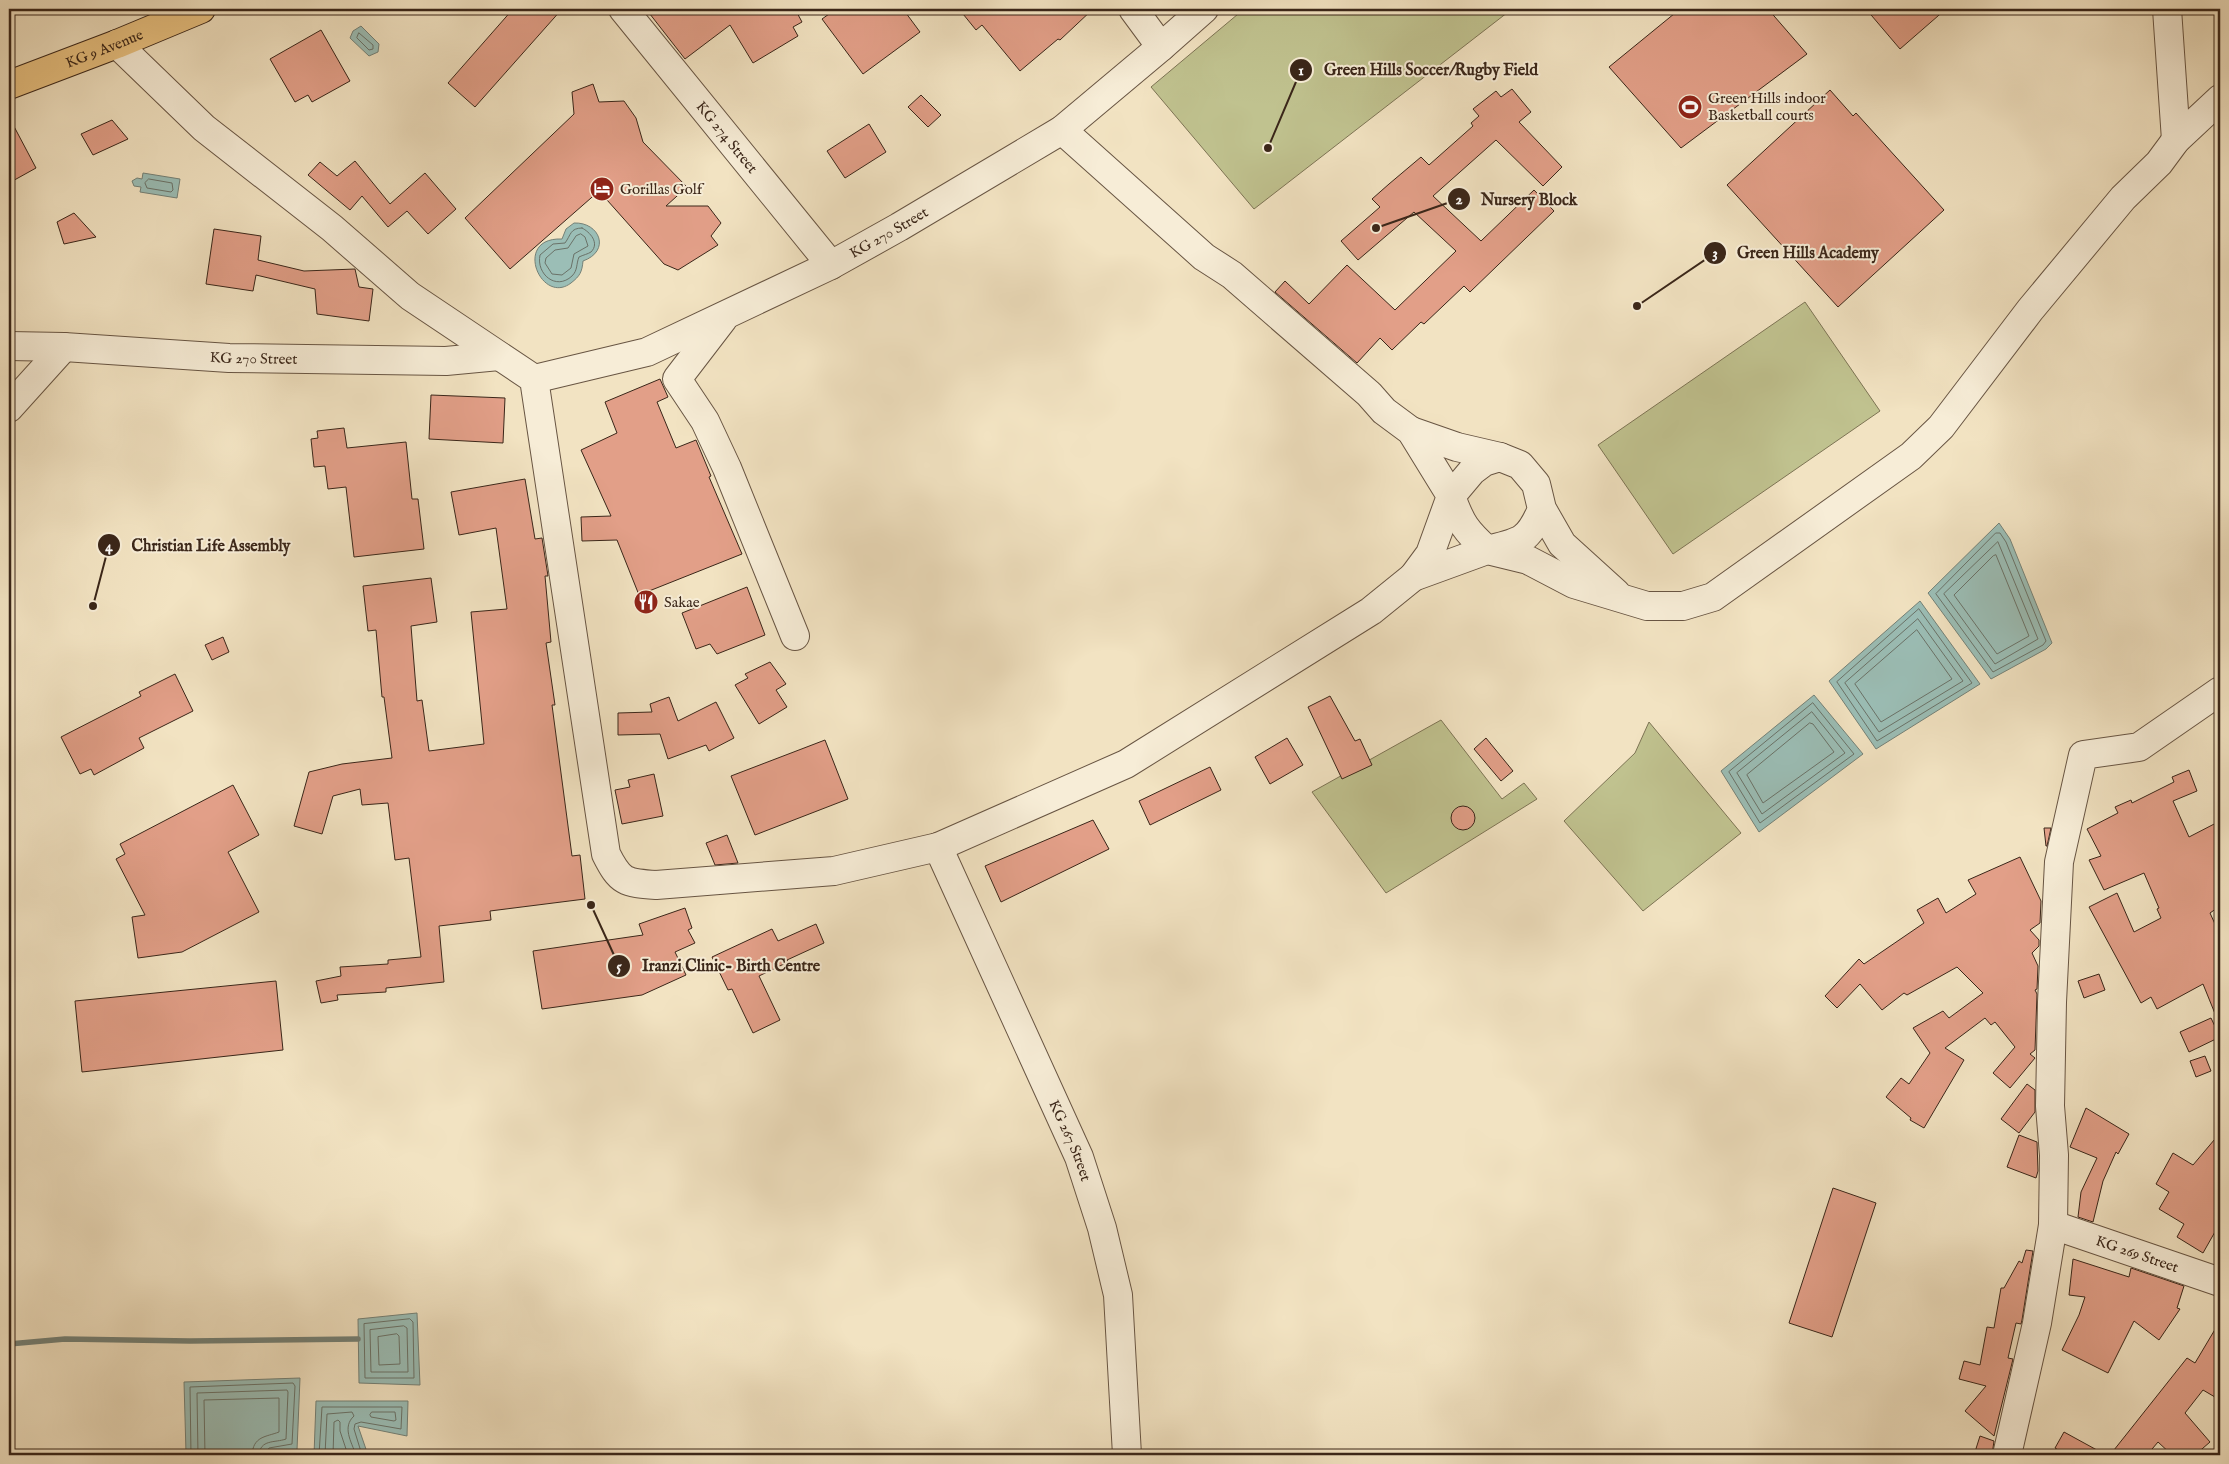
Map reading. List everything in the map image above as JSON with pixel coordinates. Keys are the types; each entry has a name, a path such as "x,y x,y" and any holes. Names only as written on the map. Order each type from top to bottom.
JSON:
{"main road":[{"name":"KG 9 Avenue","path":"9,85 117,44 201,9"}],"street":[{"name":"KG 274 Street","path":"623,9 830,265"},
{"path":"1133,9 1161,47"},
{"name":"KG 270 Street","path":"534,379 648,352 830,265 899,227 1062,130 1204,9"},
{"path":"2167,9 2176,140"},
{"path":"117,44 204,128 332,228 410,296 534,379 606,854 615,872 630,883 656,885 834,872 938,848 1126,764 1370,611 1414,577 1487,550 1514,543 1533,530 1542,509"},
{"path":"1411,431 1451,496 1466,531 1487,550 1528,560 1574,584 1647,606 1683,606 1713,597 1912,456 1940,426 2030,310 2123,198 2159,163 2176,140 2220,99"},
{"path":"1062,130 1204,257 1232,275 1369,394 1384,411 1411,431 1457,447 1520,465 1536,484 1542,509 1562,544 1621,597"},
{"path":"727,314 677,379 705,421 727,468 795,636"},
{"name":"KG 270 Street","path":"9,346 64,346 229,358 446,361 499,356"},
{"path":"9,408 64,346"},
{"path":"1414,577 1430,554 1451,496 1472,471 1484,462 1500,458"},
{"path":"2006,1455 2037,1323 2053,1225 2054,1155 2050,1106 2052,1002 2059,862 2083,755 2138,747 2220,691"},
{"name":"KG 267 Street","path":"938,848 1079,1157 1102,1228 1118,1295 1127,1455"},
{"name":"KG 269 Street","path":"2053,1225 2220,1282"}],"green space":[{"path":"1244,9 1512,9 1254,209 1151,87"},
{"path":"1805,302 1880,411 1673,554 1598,445"},
{"path":"1441,720 1502,799 1524,783 1537,799 1386,893 1312,792"},
{"path":"1649,722 1741,833 1643,911 1564,821 1635,753"}],"water":[{"path":"361,26 379,44 378,52 369,56 350,38 353,31"},
{"path":"143,173 180,179 177,198 140,192 141,187 134,186 132,181 137,178 142,179"},
{"path":"574,223 583,224 596,232 599,238 597,251 583,261 580,274 571,283 560,288 550,286 542,279 536,269 535,258 538,248 547,241 562,239 566,229"},
{"path":"1999,523 2010,539 2052,643 2046,649 1991,679 1928,593"},
{"path":"1920,601 1980,684 1876,749 1829,681"},
{"path":"1814,695 1863,754 1759,832 1721,771"},
{"path":"417,1313 420,1385 359,1383 358,1319"},
{"path":"300,1378 297,1450 249,1455 189,1455 186,1453 184,1382"},
{"path":"316,1401 408,1401 407,1436 358,1426 368,1455 314,1455"}],"building":[{"path":"513,9 562,9 475,107 448,83"},
{"path":"646,9 795,9 802,22 793,27 798,36 753,63 730,25 685,59"},
{"path":"836,9 903,9 920,32 863,74 822,19"},
{"path":"959,9 1093,9 1060,40 1058,39 1020,71 982,25 976,30"},
{"name":"Green Hills indoor Basketball courts","path":"1680,9 1768,9 1807,54 1681,148 1609,67"},
{"path":"1866,9 1946,9 1900,49"},
{"path":"321,30 350,81 312,102 308,95 295,102 270,59"},
{"path":"593,84 599,102 624,101 636,118 643,142 687,187 666,206 708,206 721,223 711,236 718,245 678,270 664,264 599,191 510,269 465,218 574,114 572,92"},
{"path":"1512,89 1531,112 1519,122 1562,167 1543,186 1496,140 1433,196 1481,241 1534,190 1554,211 1470,292 1464,286 1424,324 1421,322 1392,350 1380,338 1357,363 1275,292 1285,281 1309,304 1347,265 1395,310 1456,251 1414,212 1358,260 1341,241 1380,207 1372,199 1389,184 1421,157 1429,165 1473,126 1471,123 1479,116 1473,109 1496,91 1501,97"},
{"path":"1830,90 1853,116 1856,113 1944,210 1838,307 1727,185"},
{"path":"921,95 941,115 928,127 908,107"},
{"path":"9,117 36,168 9,183"},
{"path":"112,120 128,139 93,155 81,134"},
{"path":"869,124 886,152 845,178 827,151"},
{"path":"355,161 390,204 425,173 456,209 428,234 407,211 388,227 362,196 350,210 308,175 320,162 337,176"},
{"path":"74,213 96,237 64,244 57,222"},
{"path":"214,229 261,236 258,260 304,271 355,269 359,287 373,289 369,321 317,314 315,289 256,275 253,291 206,284"},
{"path":"660,379 668,397 657,402 676,448 696,440 711,476 709,477 742,554 639,595 617,540 582,541 581,517 611,516 581,450 617,433 605,402"},
{"path":"431,395 505,398 503,443 429,439"},
{"path":"344,428 347,448 406,442 412,499 418,499 424,549 354,557 346,487 328,489 325,466 314,467 311,439 318,438 317,431"},
{"path":"525,479 535,539 542,538 548,576 545,576 551,642 546,643 555,705 552,705 572,856 580,855 585,899 490,911 491,920 439,926 444,982 386,988 386,992 337,995 338,1000 321,1003 316,981 341,976 340,967 388,964 388,960 421,957 409,858 395,860 388,803 362,805 360,789 333,796 322,834 294,826 309,772 342,764 392,758 384,697 382,697 376,630 368,631 363,586 431,578 437,622 411,626 417,701 422,700 429,751 484,744 471,612 507,609 496,528 459,535 451,492"},
{"path":"747,587 765,635 717,654 710,644 696,649 682,613"},
{"path":"223,637 229,652 212,660 205,645"},
{"path":"770,662 786,684 776,690 787,707 759,724 735,685 748,678 745,674"},
{"path":"175,674 193,711 139,738 144,748 94,775 91,769 80,774 61,737 141,696 139,692"},
{"path":"1330,696 1355,741 1360,739 1372,765 1342,779 1308,707"},
{"path":"669,697 678,721 716,702 734,738 709,751 706,745 668,759 660,734 618,735 618,713 652,712 650,704"},
{"path":"1287,738 1303,765 1270,784 1255,757"},
{"path":"1486,738 1513,771 1501,781 1474,749"},
{"path":"825,740 848,799 755,835 731,776"},
{"path":"1210,767 1221,790 1150,825 1139,801"},
{"path":"2189,770 2197,791 2173,801 2189,837 2220,821 2220,906 2210,913 2220,935 2220,1026 2203,984 2157,1009 2151,997 2141,1003 2089,907 2117,893 2134,932 2161,918 2157,909 2159,908 2144,873 2104,890 2089,860 2101,856 2087,829 2118,813 2115,807 2131,800 2132,803 2174,782 2172,777"},
{"path":"654,774 663,816 622,824 615,790 630,787 628,780"},
{"path":"233,785 259,835 228,852 259,912 182,952 138,958 132,917 145,915 116,859 125,854 120,844"},
{"path":"1463,806 1471,810 1475,818 1471,826 1463,830 1455,826 1451,818 1455,810"},
{"path":"1093,820 1109,849 1001,902 985,866"},
{"path":"2044,828 2051,828 2047,846 2046,846"},
{"path":"727,835 738,863 715,865 706,843"},
{"path":"2020,857 2041,901 2040,923 2030,930 2039,940 2039,946 2032,953 2038,966 2037,989 2035,990 2037,994 2035,1050 2030,1054 2035,1058 2010,1088 1993,1073 2015,1047 1995,1022 1991,1025 1985,1018 1945,1048 1964,1060 1924,1128 1910,1120 1911,1118 1886,1097 1901,1078 1909,1084 1930,1053 1913,1028 1943,1011 1949,1018 1983,993 1957,967 1907,995 1904,993 1882,1010 1860,984 1837,1008 1825,996 1859,959 1864,964 1924,923 1917,910 1938,898 1946,913 1976,894 1968,880"},
{"path":"685,908 692,928 688,930 695,943 675,952 686,975 642,995 542,1009 533,951 643,935 639,924"},
{"path":"816,924 824,943 787,960 788,962 759,976 780,1020 753,1033 732,989 728,990 712,957 772,929 778,941"},
{"path":"2099,974 2105,990 2084,998 2078,981"},
{"path":"276,981 283,1050 82,1072 75,1001"},
{"path":"2211,1018 2220,1037 2189,1052 2180,1032"},
{"path":"2205,1056 2211,1071 2196,1077 2190,1061"},
{"path":"2027,1084 2035,1090 2035,1112 2019,1133 2001,1119"},
{"path":"2086,1108 2129,1134 2118,1154 2116,1152 2103,1181 2093,1222 2078,1217 2081,1192 2097,1158 2070,1147"},
{"path":"2220,1133 2220,1223 2203,1253 2177,1237 2184,1224 2159,1209 2169,1192 2156,1184 2173,1153 2193,1165"},
{"path":"2019,1135 2037,1142 2038,1171 2036,1178 2007,1167"},
{"path":"1833,1188 1876,1203 1832,1337 1789,1323"},
{"path":"2026,1250 2033,1251 2022,1320 2021,1324 2016,1323 2008,1358 2013,1359 1994,1436 1965,1411 1986,1386 1959,1379 1964,1361 1980,1365 1987,1327 1994,1328 2001,1288 2004,1288 2019,1261 2022,1263"},
{"path":"2073,1259 2129,1277 2131,1268 2184,1286 2177,1308 2180,1309 2159,1340 2134,1321 2108,1373 2062,1350 2079,1315 2085,1297 2069,1295"},
{"path":"2220,1321 2220,1400 2203,1390 2185,1413 2210,1442 2195,1455 2172,1455 2158,1442 2147,1455 2110,1455 2187,1358 2195,1363"},
{"path":"2064,1432 2106,1455 2067,1455 2055,1448"},
{"path":"1980,1436 1994,1441 1992,1455 1974,1455"}],"waterway":[{"path":"9,1344 65,1339 190,1341 358,1339"}],"place":[{"name":"Green Hills indoor Basketball courts","path":"1690,107"},
{"name":"Green Hills Soccer/Rugby Field","path":"1268,148"},
{"name":"Gorillas Golf","path":"602,189"},
{"name":"Nursery Block","path":"1376,228"},
{"name":"Green Hills Academy","path":"1637,306"},
{"name":"Sakae","path":"646,602"},
{"name":"Christian Life Assembly","path":"93,606"},
{"name":"Iranzi Clinic- Birth Centre","path":"591,905"}]}
